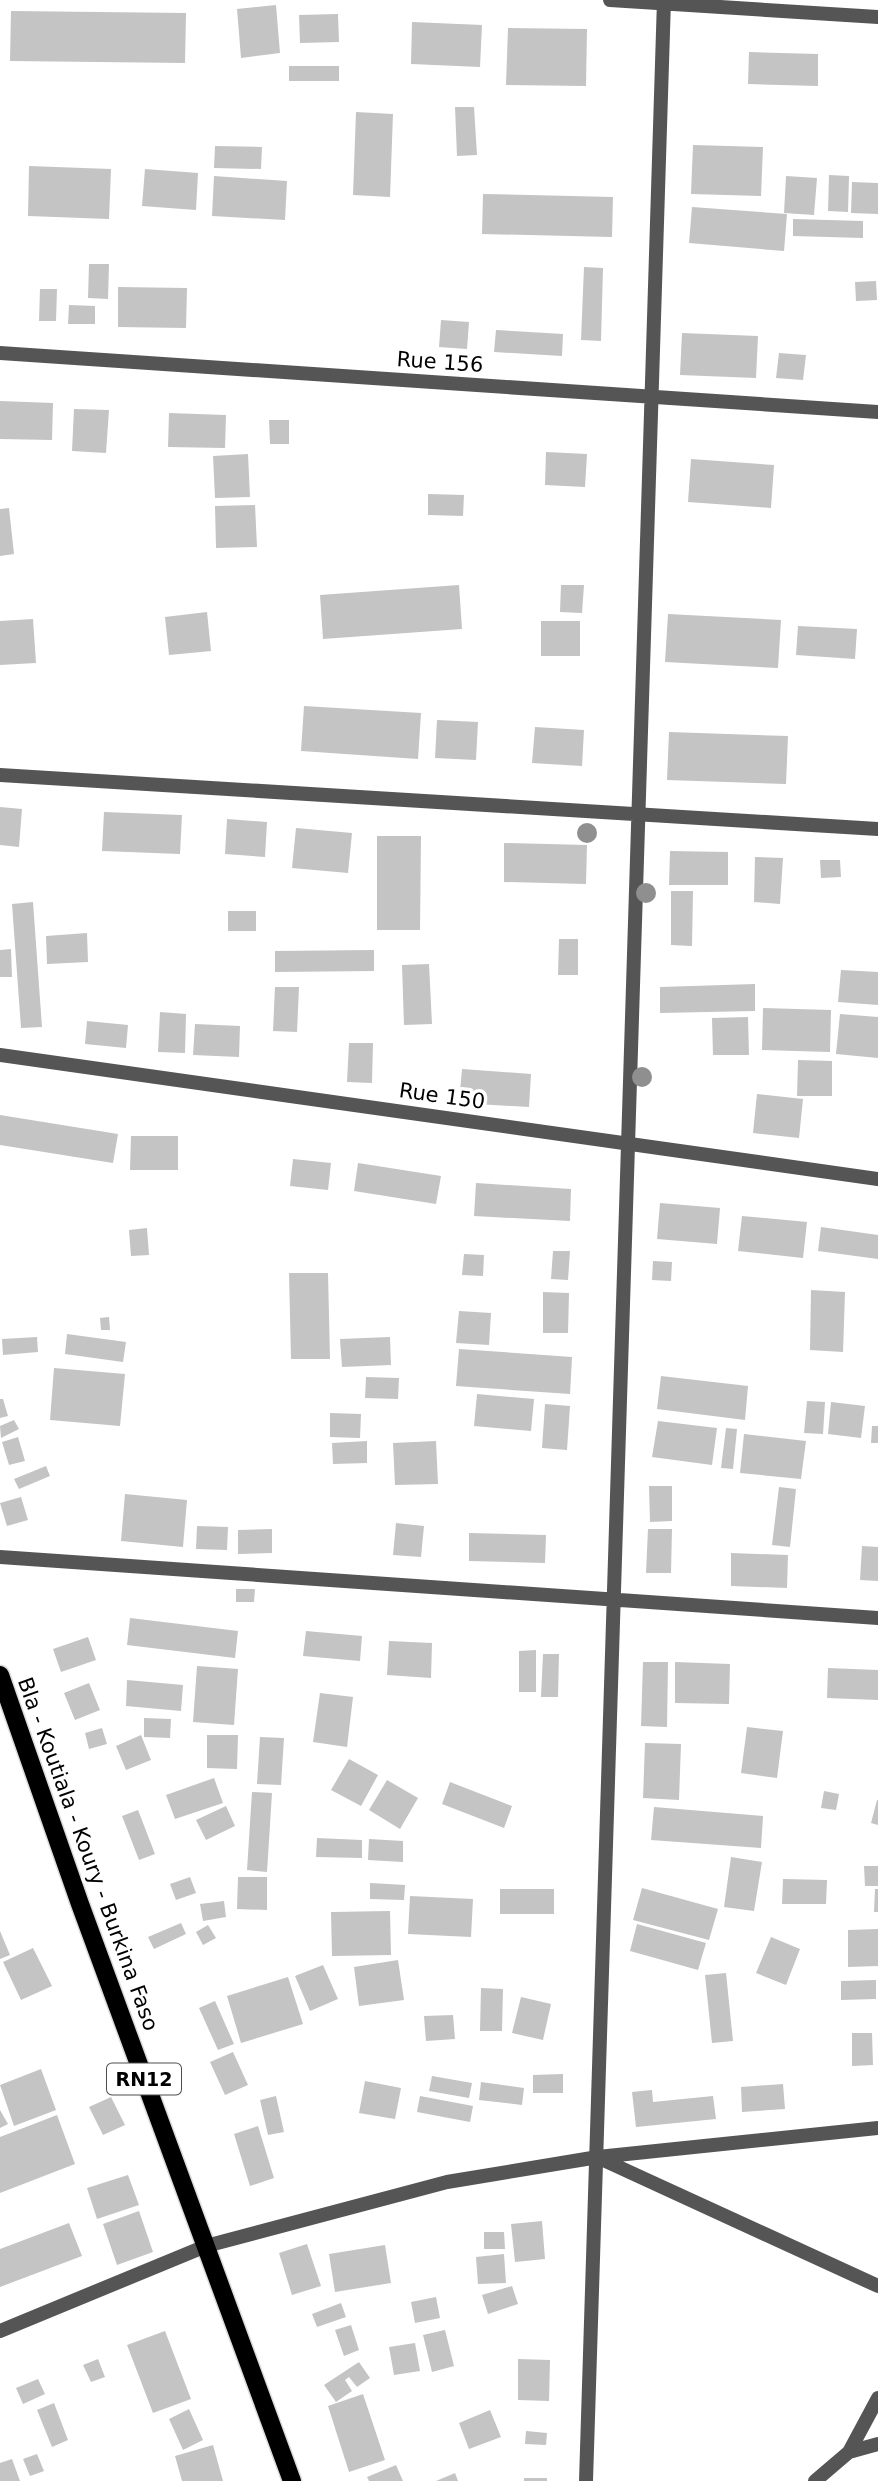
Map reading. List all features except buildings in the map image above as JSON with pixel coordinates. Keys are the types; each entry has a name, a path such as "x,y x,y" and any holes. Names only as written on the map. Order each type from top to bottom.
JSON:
{"main road":[{"name":"Bla - Koutiala - Koury - Burkina Faso","path":"0,1675 84,1917 292,2481"}],"street":[{"path":"610,0 878,17"},
{"path":"586,2481 664,2"},
{"name":"Rue 156","path":"0,353 878,412"},
{"path":"0,775 878,830"},
{"name":"Rue 150","path":"0,1055 878,1179"},
{"path":"0,1557 878,1618"},
{"path":"0,2331 206,2246 447,2182 598,2157 878,2128"},
{"path":"598,2157 878,2286"},
{"path":"815,2481 849,2452 878,2398"},
{"path":"849,2452 878,2444"}]}
